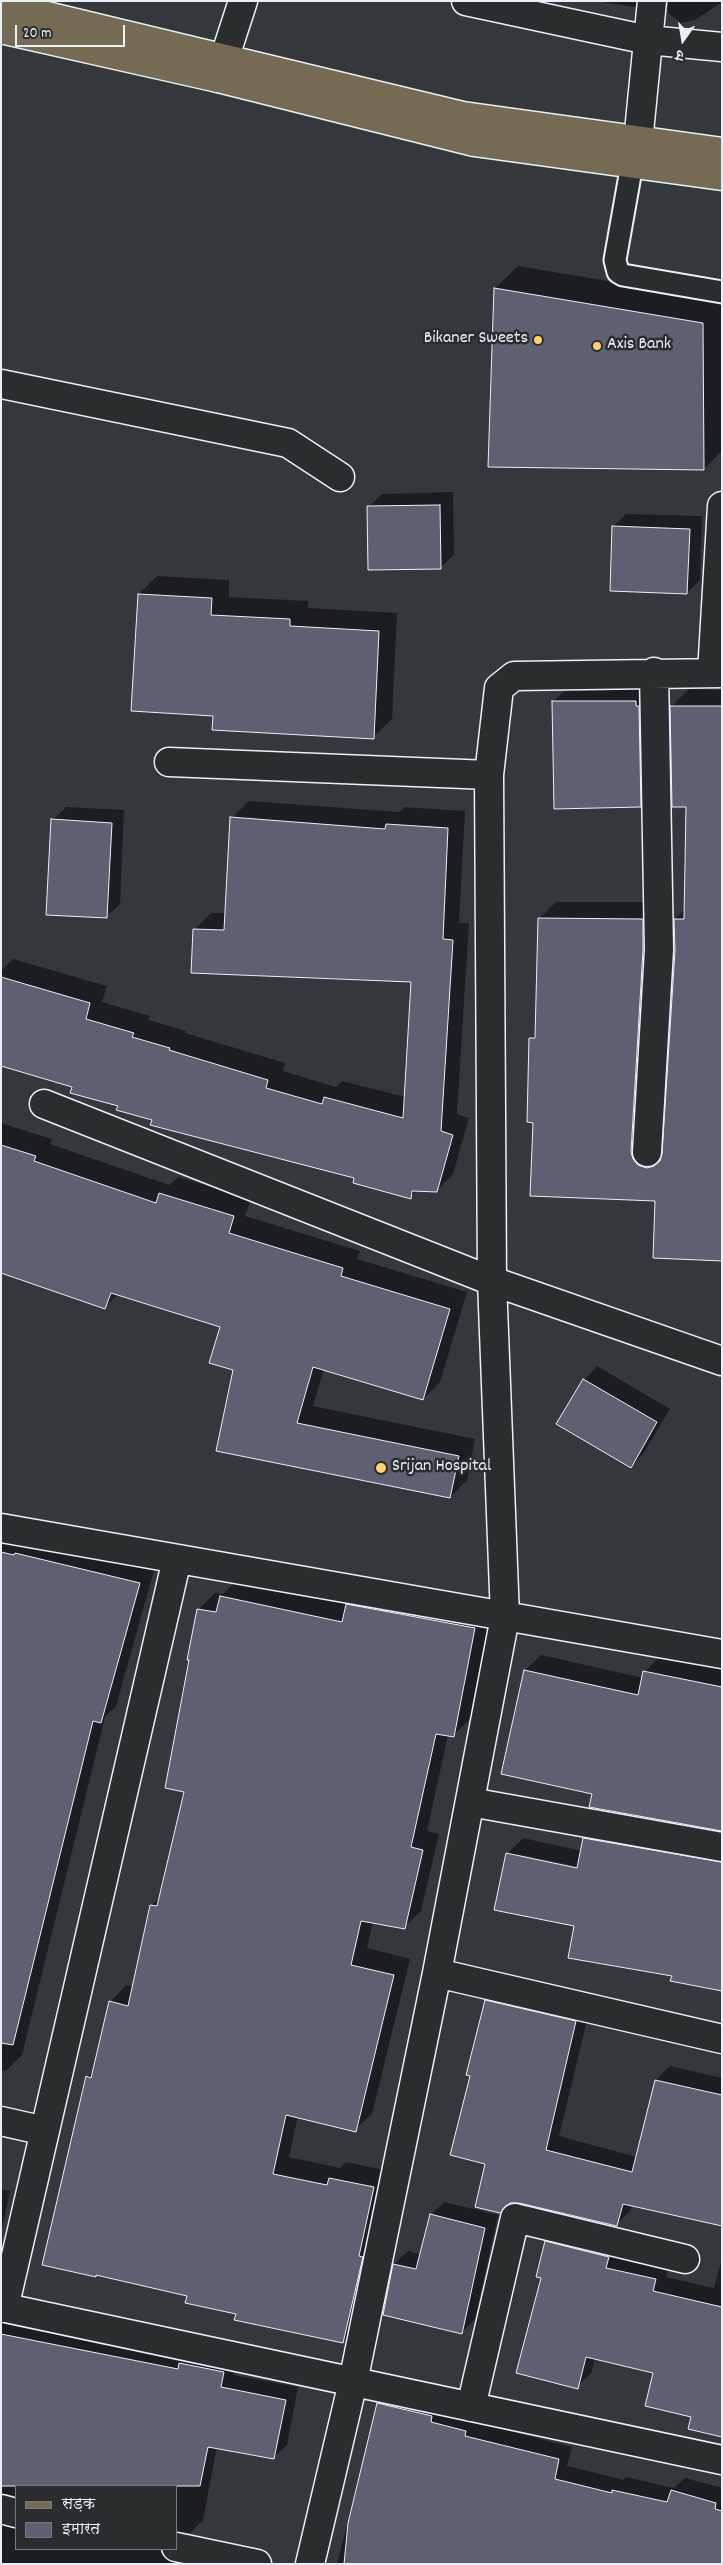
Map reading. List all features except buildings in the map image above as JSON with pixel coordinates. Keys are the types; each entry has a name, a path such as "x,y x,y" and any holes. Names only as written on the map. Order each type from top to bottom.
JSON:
{"main road":[{"path":"1,5 221,69"},
{"path":"1,28 463,116 635,153 722,176"},
{"path":"635,153 722,152"}],"street":[{"path":"221,69 243,1"},
{"path":"466,1 648,40 722,47"},
{"path":"635,153 652,1"},
{"path":"1,384 288,444 340,477"},
{"path":"310,2564 353,2382 438,1973 505,1617 492,1281 488,775 499,688 514,676 654,672 717,673 722,506"},
{"path":"647,1152 659,950 654,672"},
{"path":"170,762 488,775"},
{"path":"44,1104 492,1281 722,1361"},
{"path":"1,1528 722,1654"},
{"path":"177,1559 45,2131 2,2308 722,2460"},
{"path":"470,1802 722,1847"},
{"path":"438,1973 722,2039"},
{"path":"1,2121 45,2131"},
{"path":"471,2407 515,2218 685,2259"},
{"path":"1,2510 15,2513"},
{"path":"178,2546 257,2564"}],"lane":[{"path":"635,153 615,260 618,272 622,275 722,292"}],"place":[{"name":"Bikaner Sweets","path":"538,340"},
{"name":"Axis Bank","path":"597,346"},
{"name":"Srijan Hospital","path":"381,1468"}]}
